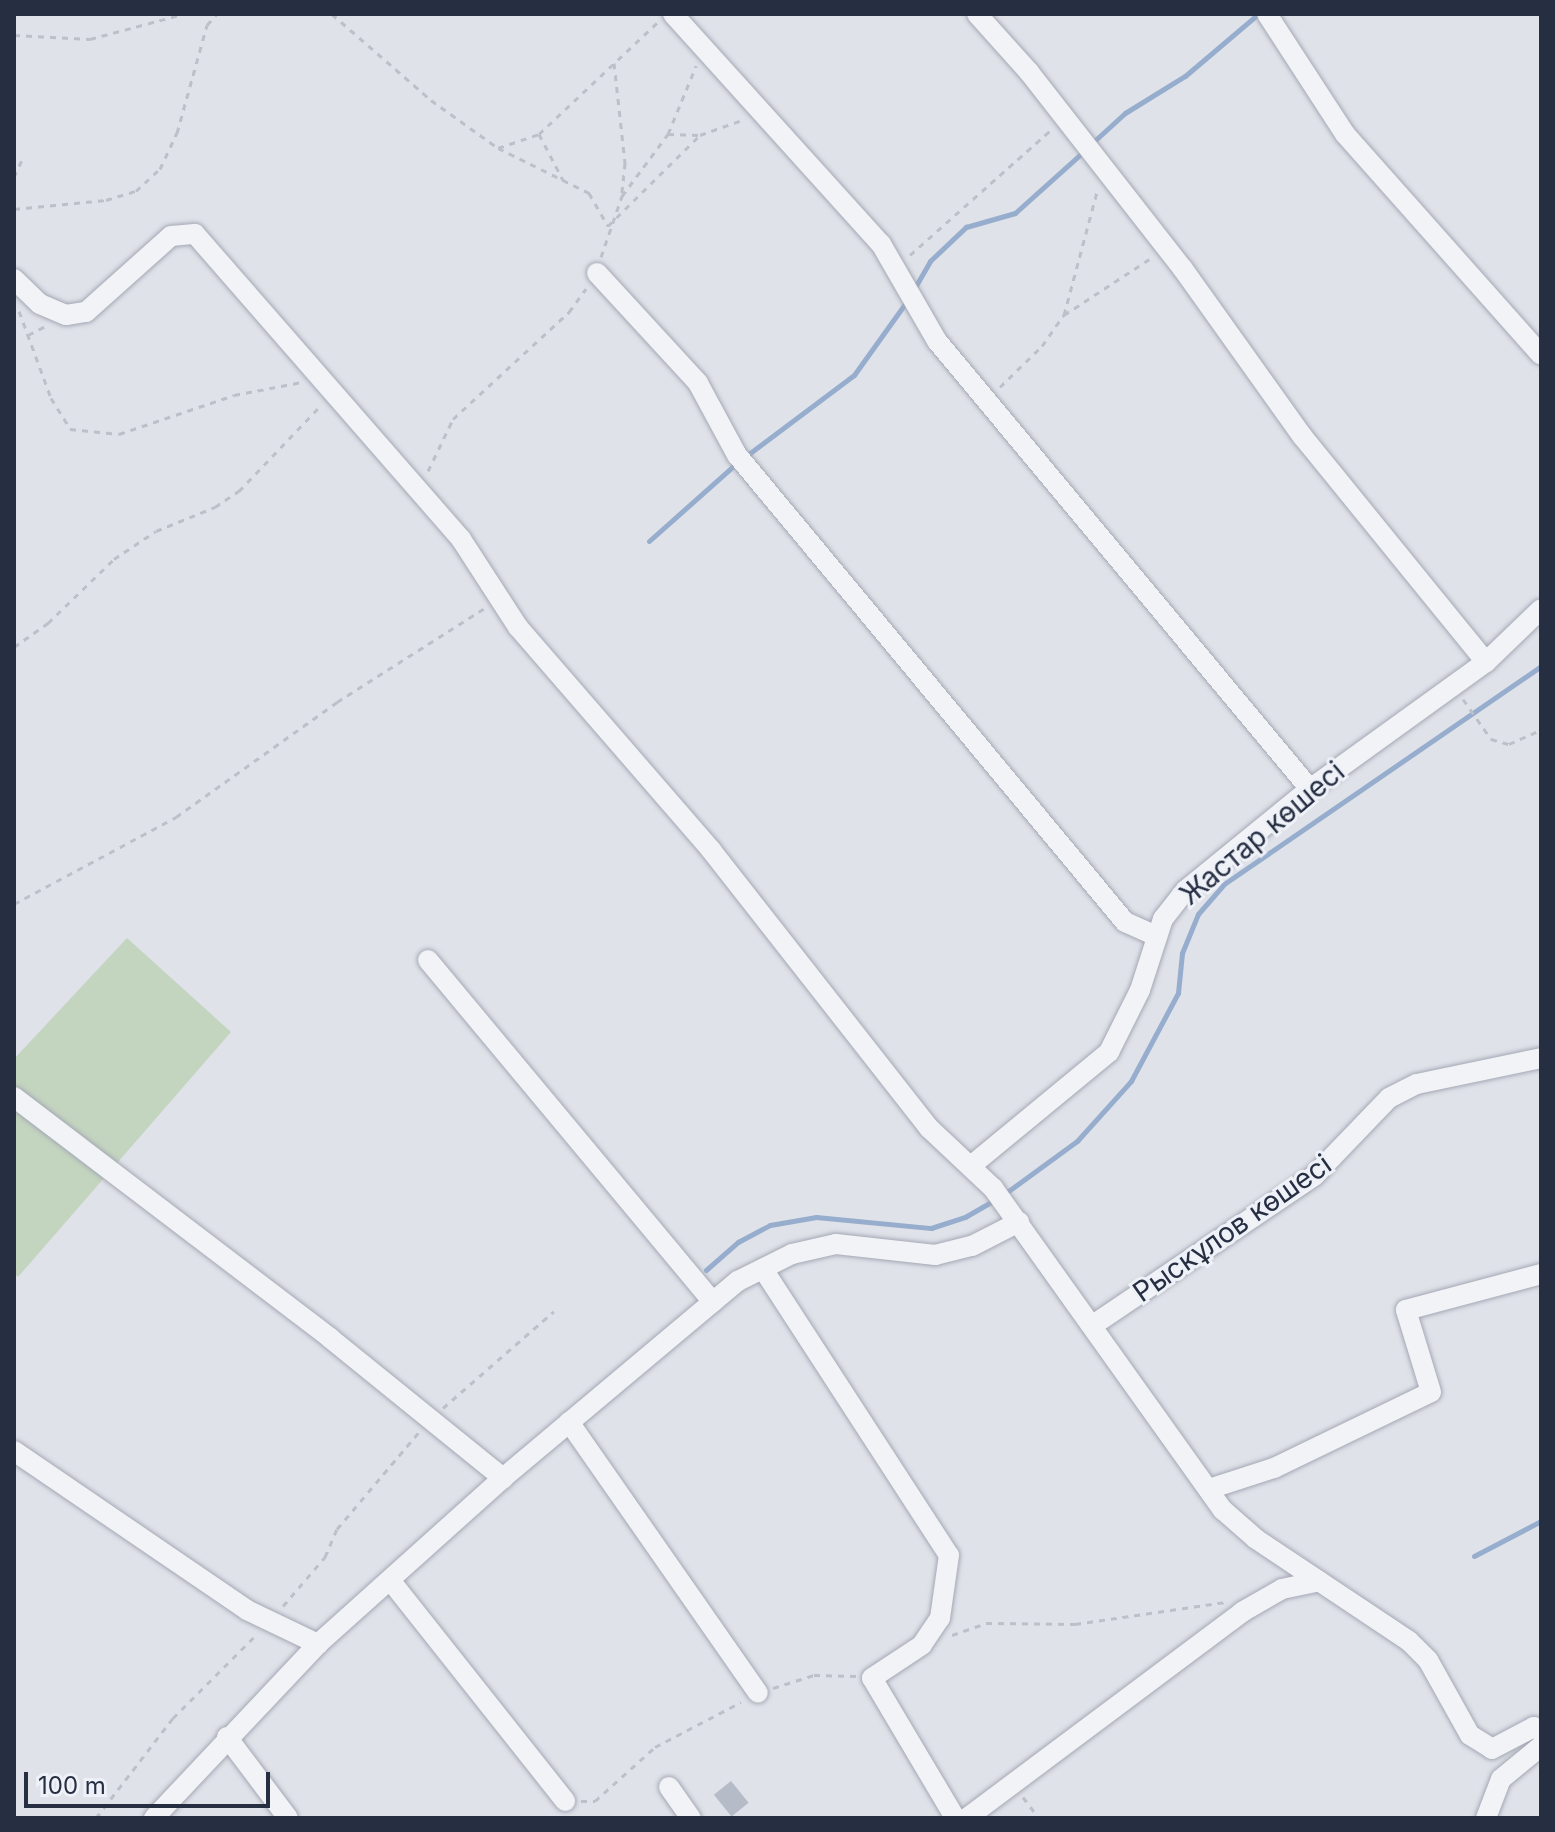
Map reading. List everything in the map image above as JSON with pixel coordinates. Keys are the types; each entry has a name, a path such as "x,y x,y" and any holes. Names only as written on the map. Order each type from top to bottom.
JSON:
{"street":[{"path":"673,14 881,244 937,341 1310,789"},
{"path":"977,14 1065,118 1166,248 1303,437 1486,662"},
{"path":"1267,14 1345,134 1541,355"},
{"path":"14,279 40,304 66,315 86,312 171,236 195,234 461,539 518,627 711,850 929,1128 972,1165 1019,1222 1209,1489 1256,1539 1409,1641 1428,1660 1470,1735 1492,1749 1534,1727 1541,1731"},
{"path":"597,273 698,383 737,455 1125,922 1157,936"},
{"name":"Жастар көшесі","path":"972,1165 1109,1052 1140,990 1163,919 1186,890 1310,789 1486,662 1541,609"},
{"path":"428,960 713,1302"},
{"name":"Рыскұлов көшесі","path":"1093,1325 1314,1176 1389,1098 1417,1084 1541,1058"},
{"path":"14,1097 503,1478"},
{"path":"154,1818 227,1737 318,1644 503,1478 713,1302 792,1254 836,1244 935,1255 972,1246 1019,1222"},
{"path":"763,1269 949,1555 940,1618 922,1645 872,1678 955,1818"},
{"path":"1209,1489 1274,1468 1431,1392 1406,1310 1541,1274"},
{"path":"569,1422 758,1693"},
{"path":"14,1451 270,1621 318,1644"},
{"path":"390,1580 565,1801"},
{"path":"967,1818 1242,1612 1282,1589 1319,1581"},
{"path":"227,1737 288,1818"},
{"path":"1486,1818 1501,1779 1541,1746"},
{"path":"669,1787 691,1818"}],"path":[{"path":"14,35 90,39 183,14"},
{"path":"14,209 106,200 136,191 160,169 177,133 207,25 217,14"},
{"path":"332,14 431,100 498,148 589,193 608,226"},
{"path":"498,148 539,134 666,14"},
{"path":"420,492 453,419 569,312 597,273 608,226 622,196 668,134 703,47"},
{"path":"614,63 625,163 622,196"},
{"path":"668,134 700,135 763,113"},
{"path":"895,268 1065,118"},
{"path":"539,134 563,180"},
{"path":"608,226 700,135"},
{"path":"14,177 23,158"},
{"path":"1064,315 1103,167"},
{"path":"989,404 1064,315 1166,248"},
{"path":"19,309 51,398 70,429 119,434 234,395 327,386"},
{"path":"14,647 48,623 114,559 156,531 239,491 327,386"},
{"path":"14,904 176,817 337,702 500,598"},
{"path":"1454,686 1491,739 1509,744 1541,730"},
{"path":"96,1818 173,1718 270,1621 325,1557 337,1529 430,1419 554,1311"},
{"path":"922,1645 986,1623 1075,1624 1239,1599"},
{"path":"565,1801 595,1801 655,1747 758,1693 814,1675 872,1678"},
{"path":"1014,1784 1039,1818"}],"green space":[{"path":"127,938 231,1032 18,1277 14,1273 14,1059"}],"building":[{"path":"731,1781 749,1803 732,1817 714,1795"}],"waterway":[{"path":"1091,144 1125,113 1185,76 1258,14"},
{"path":"914,289 930,261 966,227 1015,213 1084,151"},
{"path":"746,456 854,375 907,301"},
{"path":"649,541 738,462"},
{"path":"1003,1195 1077,1141 1131,1081 1178,993 1182,953 1198,914 1224,884 1541,666"},
{"path":"706,1270 738,1242 770,1225 816,1217 931,1228 965,1217 995,1200"},
{"path":"1474,1556 1541,1521"}]}
